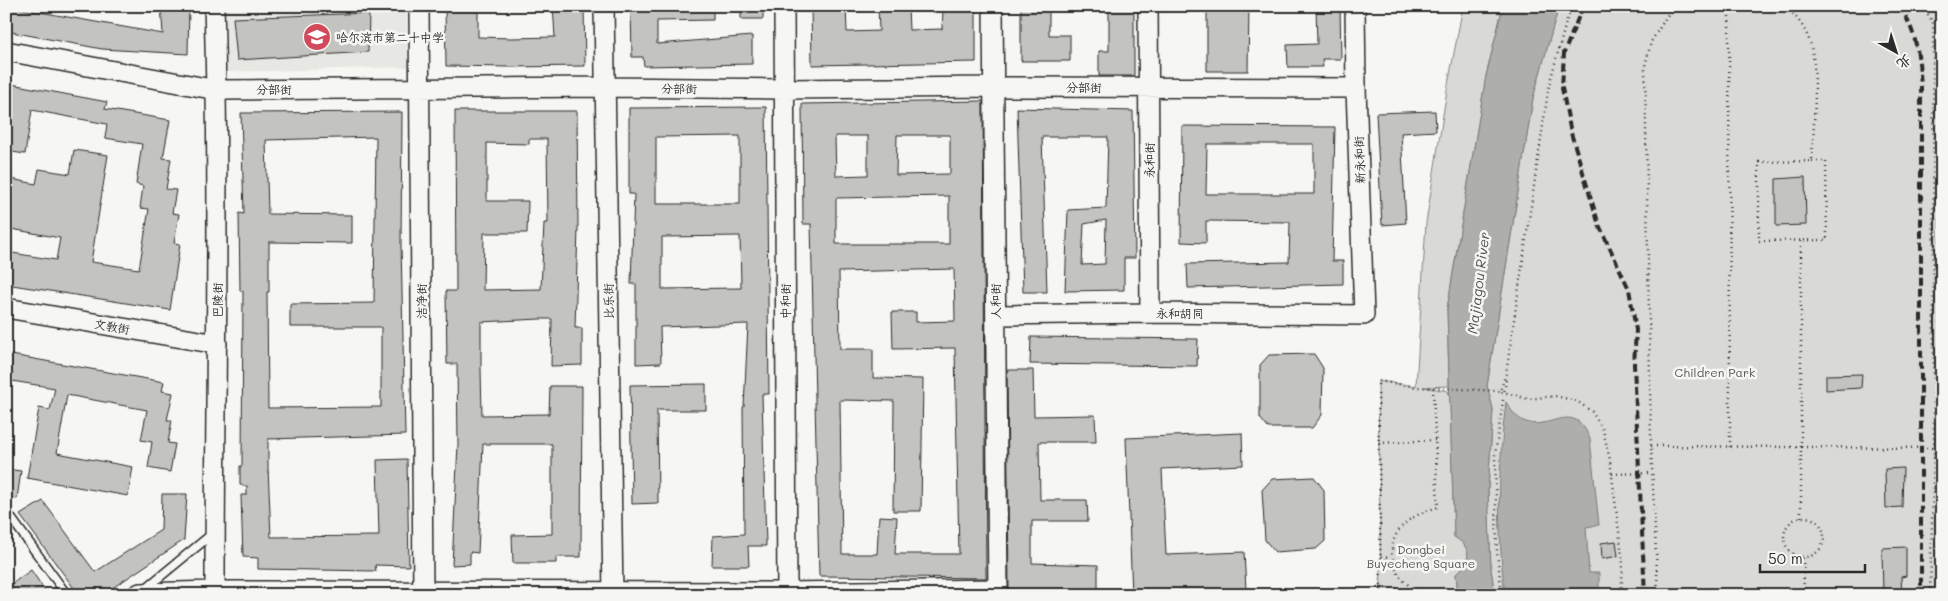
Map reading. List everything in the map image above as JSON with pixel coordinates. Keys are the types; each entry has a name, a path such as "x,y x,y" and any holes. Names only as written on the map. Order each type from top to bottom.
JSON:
{"street":[{"name":"巴陵街","path":"214,6 217,90 215,593"},
{"name":"洁净街","path":"419,6 423,592"},
{"name":"比乐街","path":"604,6 613,593"},
{"name":"中和街","path":"784,6 787,593"},
{"name":"人和街","path":"993,6 998,592"},
{"name":"永和街","path":"1148,6 1150,313"},
{"name":"新永和街","path":"1356,6 1356,88 1364,315"},
{"name":"分部街","path":"6,51 217,90 604,87 784,89 994,87 1356,88"},
{"name":"文教街","path":"6,308 217,344"},
{"name":"永和胡同","path":"996,315 1150,313 1364,315"},
{"path":"139,594 998,592"}],"lane":[{"path":"6,511 67,595"},
{"path":"139,594 216,531"}],"path":[{"path":"1502,595 1497,552 1495,455 1502,392 1549,85 1567,19 1574,6"},
{"path":"1658,595 1651,446 1645,66 1651,42 1673,6"},
{"path":"1729,6 1730,447"},
{"path":"1786,6 1797,17 1809,39 1814,66 1812,162"},
{"path":"1922,6 1932,22 1934,448 1930,595"},
{"path":"1826,161 1827,240 1759,240 1759,162 1812,162 1826,161"},
{"path":"1801,240 1801,517"},
{"path":"1381,595 1378,381 1434,388 1502,392 1528,399 1562,397 1577,401 1592,412 1603,430 1612,474 1623,564 1621,595"},
{"path":"1434,388 1438,507 1418,514 1403,526 1395,537 1391,558 1405,583 1423,593 1442,595"},
{"path":"1379,443 1435,440"},
{"path":"1651,446 1942,448"},
{"path":"1612,474 1652,472"},
{"path":"1801,517 1814,520 1823,530 1824,537 1820,549 1815,554 1803,558 1790,553 1786,548 1783,534 1789,522 1801,517"},
{"path":"1381,557 1391,558"},
{"path":"1803,558 1804,595"}],"shaded area":[{"name":"哈尔滨市第二十中学","path":"225,6 407,6 408,67 227,72"}],"green space":[{"name":"Dongbei Buyecheng Square","path":"1463,6 1503,6 1486,76 1447,309 1449,386 1424,387 1448,391 1450,398 1454,536 1464,545 1468,554 1465,564 1456,574 1458,595 1381,595 1378,381 1416,386 1426,223 1447,90"},
{"name":"Children Park","path":"1559,6 1939,6 1938,595 1495,595 1491,570 1488,489 1493,409 1487,386 1533,98"}],"water":[{"name":"Majiagou River","path":"1503,6 1559,6 1533,98 1487,386 1493,409 1488,489 1491,570 1495,595 1458,595 1456,574 1465,564 1468,554 1464,545 1454,537 1447,309 1486,76"},
{"path":"1506,402 1517,417 1532,423 1568,418 1576,420 1583,426 1590,439 1599,525 1586,527 1589,573 1599,573 1599,595 1505,595 1502,571 1500,498 1501,450"}],"building":[{"path":"6,6 163,34 161,6 189,6 188,54 102,49 6,31"},
{"path":"445,6 478,6 478,37 511,38 555,37 553,6 584,6 585,66 446,66"},
{"path":"631,6 713,6 713,20 657,21 657,44 752,36 752,64 644,66 643,57 632,57"},
{"path":"741,6 763,6 763,19 741,19"},
{"path":"811,6 846,6 847,32 879,31 878,6 908,6 909,30 942,29 943,11 949,10 949,6 976,6 976,62 812,65"},
{"path":"1021,6 1049,6 1049,35 1070,35 1070,61 1021,61"},
{"path":"1109,6 1134,6 1134,76 1099,76 1099,51 1109,51"},
{"path":"1207,6 1249,6 1248,71 1207,71"},
{"path":"1316,6 1340,6 1341,59 1322,59 1323,67 1288,67 1287,45 1317,44"},
{"path":"369,13 368,52 237,60 233,18"},
{"path":"6,83 107,102 105,109 170,120 163,158 171,159 166,189 176,190 172,213 179,214 174,243 180,244 170,310 6,284 6,252 56,260 60,238 6,228 6,178 36,184 39,169 70,174 74,150 108,155 91,262 139,269 149,209 140,208 143,186 136,184 142,144 105,138 107,124 32,110 25,154 6,151"},
{"path":"983,101 986,578 819,576 811,224 803,224 802,104","holes":["897,135 950,135 950,174 896,175","835,136 868,136 868,175 836,176","949,196 949,244 836,244 836,198","954,269 955,321 916,322 916,312 892,312 893,349 955,348 959,554 895,554 897,517 879,516 877,554 842,554 840,400 894,401 893,511 921,511 923,379 873,378 873,349 840,349 839,272"]},
{"path":"766,107 769,394 762,394 766,546 748,546 749,566 712,566 713,536 744,534 743,407 748,324 660,327 661,363 636,364 636,284 631,284 634,194 629,194 629,108","holes":["740,136 740,204 656,204 656,137","740,236 741,288 662,289 662,237"]},
{"path":"1017,108 1133,111 1135,258 1124,258 1124,290 1065,291 1068,210 1106,208 1108,137 1042,137 1047,292 1023,292","holes":["1106,220 1105,264 1082,265 1084,224"]},
{"path":"455,111 577,111 578,228 575,328 582,328 582,365 551,366 552,319 540,319 481,322 481,369 482,415 549,414 550,386 582,386 581,557 556,557 556,563 513,563 512,535 552,534 552,444 483,444 478,553 470,552 470,564 452,565 458,444 457,364 447,364 446,291 456,291","holes":["529,139 547,139 548,223 544,223 541,289 483,290 484,233 527,233 528,201 487,201 487,143 529,144"]},
{"path":"1435,111 1436,131 1401,133 1406,223 1382,225 1376,113"},
{"path":"402,112 401,244 405,435 268,439 268,467 271,537 379,536 377,460 407,459 409,566 375,565 376,571 258,569 258,558 243,557 241,495 247,495 247,486 240,485 240,466 242,466 243,291 240,291 239,213 244,214 241,113","holes":["376,137 374,303 290,304 290,327 381,327 381,407 268,408 267,292 269,292 269,242 352,243 352,215 268,214 266,140"]},
{"path":"1182,126 1335,127 1332,261 1343,261 1343,284 1188,288 1187,264 1289,262 1290,222 1206,221 1206,243 1181,242","holes":["1207,144 1314,144 1314,194 1206,194"]},
{"path":"1805,177 1806,225 1776,226 1776,179"},
{"path":"1031,337 1198,339 1197,366 1030,364"},
{"path":"6,354 164,382 162,391 173,393 167,420 172,420 168,443 175,444 170,472 148,468 152,442 141,440 147,410 67,395 57,453 133,467 128,496 27,478 39,408 50,410 55,388 6,380"},
{"path":"1314,354 1323,368 1322,415 1312,428 1268,428 1260,418 1260,365 1269,355"},
{"path":"1007,370 1033,370 1034,416 1095,415 1096,442 1039,442 1040,500 1087,500 1088,521 1032,521 1032,563 1098,565 1098,595 1009,595"},
{"path":"1862,374 1861,388 1826,390 1826,375"},
{"path":"706,384 706,410 657,410 658,503 632,504 630,385"},
{"path":"1242,433 1243,465 1162,469 1166,555 1244,552 1246,590 1132,595 1126,438"},
{"path":"1903,468 1902,507 1886,508 1885,469"},
{"path":"6,469 21,471 17,499 6,497"},
{"path":"1314,477 1324,490 1325,541 1316,549 1275,552 1265,540 1262,490 1272,479"},
{"path":"162,494 187,494 184,540 102,595 79,595 20,515 43,501 95,572 161,530"},
{"path":"1616,541 1618,556 1602,559 1601,543"},
{"path":"1906,547 1906,576 1901,577 1902,595 1883,595 1882,548"},
{"path":"31,570 48,595 6,595 6,588"}],"railway":[{"path":"1583,6 1564,53 1562,88 1571,133 1599,225 1629,289 1636,330 1634,365 1645,595"},
{"path":"1899,6 1910,25 1916,45 1921,87 1921,595"}],"place":[{"name":"哈尔滨市第二十中学","path":"317,37"}]}
